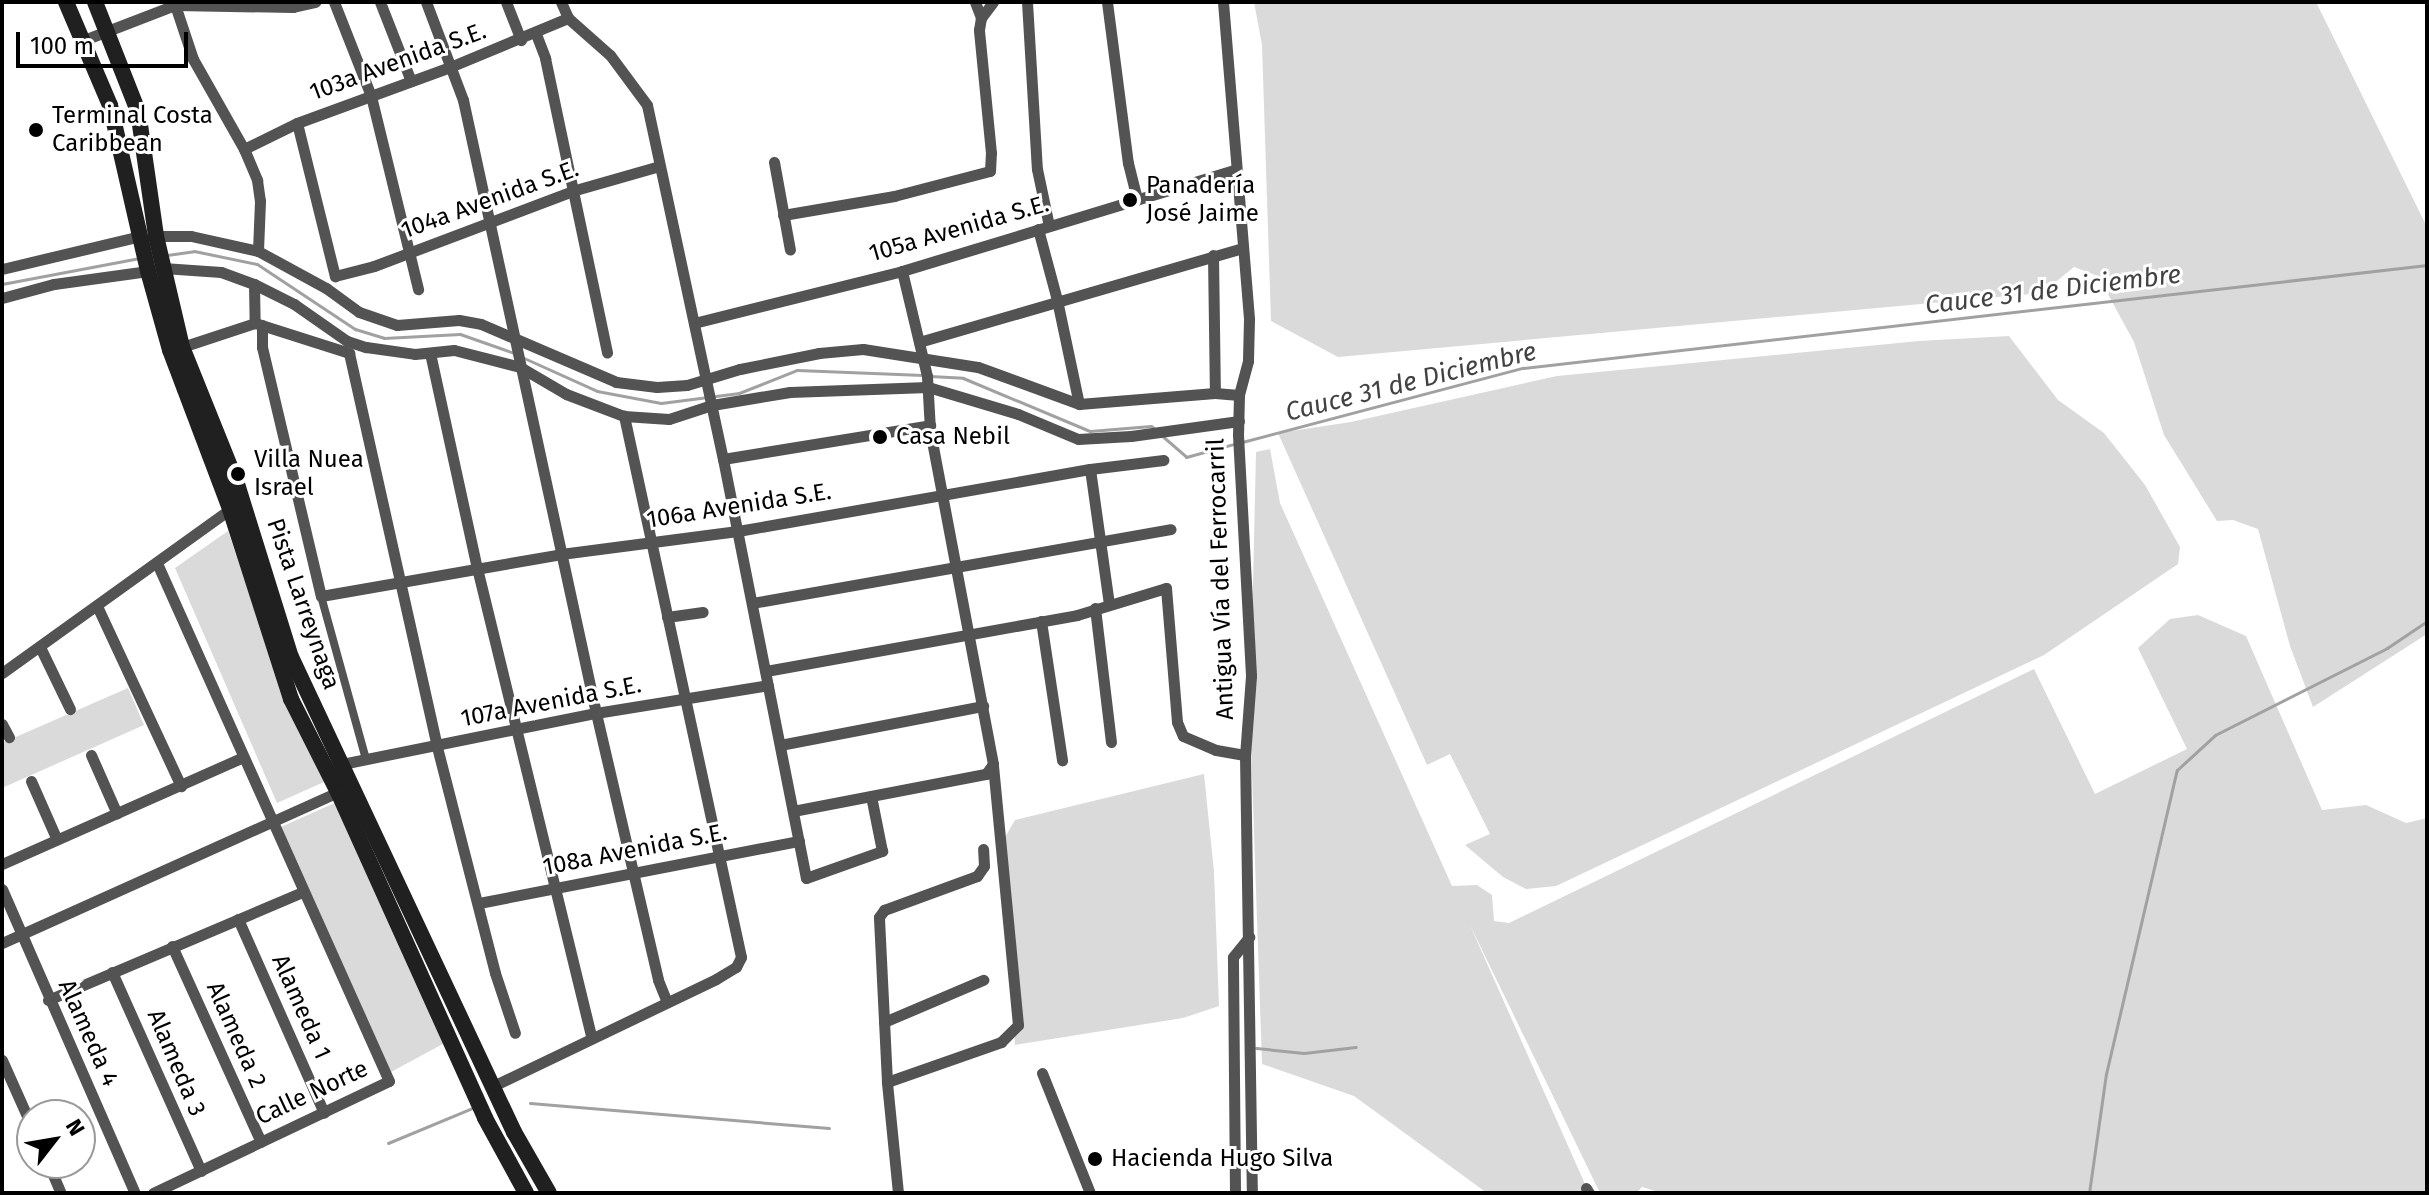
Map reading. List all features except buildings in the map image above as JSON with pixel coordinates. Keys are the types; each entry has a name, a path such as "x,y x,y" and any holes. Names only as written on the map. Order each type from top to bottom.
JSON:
{"main road":[{"name":"Pista Larreynaga","path":"66,2 110,105 148,239 170,350 230,509 291,699 346,788 514,1132 549,1193"},
{"name":"Pista Larreynaga","path":"95,2 138,111 148,239"},
{"name":"Pista Larreynaga","path":"155,268 182,347 237,484 291,657 342,764 346,788 485,1118 526,1193"}],"street":[{"path":"84,40 175,5 293,7 315,2"},
{"path":"334,2 371,96 418,289"},
{"path":"380,2 411,81"},
{"path":"426,2 463,100 596,713 658,980 667,1002"},
{"path":"506,2 521,40"},
{"path":"561,2 568,18 610,55 647,105 712,403 806,878 882,851 871,796"},
{"path":"975,2 981,18"},
{"path":"783,215 894,196 990,171 979,30 981,18 993,2"},
{"path":"1027,2 1043,228 1079,404"},
{"path":"1107,2 1128,163 1137,200"},
{"name":"Antigua Vía del Ferrocarril","path":"1223,2 1234,170 1249,319 1248,361 1238,397 1238,417 1251,676 1245,755 1252,1193"},
{"path":"175,5 193,59 244,149 259,191 258,251"},
{"name":"103a Avenida S.E.","path":"244,149 297,123 521,40 568,18"},
{"path":"536,34 545,58 607,353"},
{"name":"104a Avenida S.E.","path":"297,123 335,276 410,252 572,191 660,166"},
{"path":"774,162 790,250"},
{"name":"105a Avenida S.E.","path":"694,323 902,271 1234,170"},
{"path":"2,269 148,239 191,236 258,251 314,281 359,312 397,325 459,320 481,324 566,394 624,416 669,419 712,403 803,391 928,387 1018,414 1078,439 1158,433 1238,417"},
{"path":"919,342 1243,248"},
{"path":"1213,255 1215,393"},
{"path":"2,298 54,284 155,268 221,272 294,304 347,341 366,347 415,354 454,350 516,352 616,382 657,387 707,384 740,369 819,353 863,349 978,367 1079,404 1215,393 1238,397"},
{"path":"887,1082 1001,1042 1018,1025 983,706 941,495 923,357 902,271"},
{"path":"254,284 262,347 296,502 366,759"},
{"path":"182,347 258,324 349,353 366,347"},
{"path":"349,353 437,747 495,973 515,1033"},
{"path":"430,353 477,568 591,1036"},
{"path":"493,1086 726,973 736,967 741,957 624,416"},
{"path":"723,459 930,425"},
{"name":"106a Avenida S.E.","path":"321,596 561,554 738,531 1090,469 1163,460"},
{"path":"1090,469 1109,604"},
{"path":"2,673 230,509"},
{"path":"752,603 1171,529"},
{"name":"Calle Norte","path":"153,1193 389,1081 157,563"},
{"path":"766,671 1041,621 1166,588 1177,722 1183,736 1216,750 1245,755"},
{"path":"97,606 181,786"},
{"path":"1095,608 1111,742"},
{"path":"667,617 703,612"},
{"path":"1041,621 1062,760"},
{"path":"40,647 70,709"},
{"name":"107a Avenida S.E.","path":"342,764 596,713 768,685"},
{"path":"780,745 983,706"},
{"path":"2,724 9,737"},
{"path":"91,755 117,814"},
{"path":"2,864 243,757"},
{"path":"793,811 990,769"},
{"path":"31,781 57,840"},
{"path":"2,943 346,788"},
{"name":"108a Avenida S.E.","path":"479,903 799,841"},
{"path":"898,1193 887,1082 879,917 884,910 977,876 984,866 983,849"},
{"name":"Alameda 4","path":"2,889 135,1193"},
{"path":"48,1000 303,892"},
{"name":"Alameda 1","path":"238,919 324,1113"},
{"path":"1235,1193 1233,957 1249,937"},
{"name":"Alameda 2","path":"172,946 261,1142"},
{"name":"Alameda 3","path":"112,972 201,1171"},
{"path":"884,1022 983,980"},
{"path":"2,1060 19,1099"},
{"path":"1042,1073 1090,1193"}],"shaded area":[{"path":"1254,2 2316,2 2427,227 2427,634 2313,707 2290,646 2258,529 2233,520 2217,521 2164,435 2134,342 2098,276 2074,267 2042,293 1338,357 1271,321 1262,45"},
{"path":"2009,336 2058,400 2104,433 2145,485 2180,547 2178,564 2044,655 1556,886 1526,889 1503,877 1465,845 1490,834 1450,754 1427,765 1278,433 1351,422 1557,376 1919,341"},
{"path":"1270,449 1280,503 1452,886 1477,885 1492,895 1494,921 1509,923 2034,669 2095,794 2187,749 2138,648 2170,619 2198,615 2246,636 2322,810 2366,805 2406,823 2427,818 2427,1193 1662,1193 1642,1187 1636,1193 1600,1193 1469,923 1589,1193 1487,1193 1354,1096 1262,1064 1250,717 1256,452"},
{"path":"228,531 286,703 324,782 277,803 175,568"},
{"path":"128,688 144,725 2,788 2,743"},
{"path":"1204,774 1214,872 1219,1006 1183,1018 1015,1045 1001,844 1015,820"},
{"path":"350,796 452,1039 391,1072 281,827"}],"waterway":[{"path":"167,255 194,251 257,264 355,329 384,338 460,334 514,353"},
{"path":"2,284 140,258"},
{"name":"Cauce 31 de Diciembre","path":"1242,442 1523,368 2427,265"},
{"name":"Cauce 31 de Diciembre","path":"524,358 597,391 661,403 739,393 797,370 923,375"},
{"name":"Cauce 31 de Diciembre","path":"930,376 963,378 1090,431 1151,426 1155,429"},
{"name":"Cauce 31 de Diciembre","path":"1160,434 1186,457 1234,444"},
{"path":"2089,1193 2106,1074 2177,770 2215,735 2387,648 2427,621"},
{"path":"1256,1048 1304,1053 1356,1047"},
{"path":"530,1103 829,1128"},
{"path":"388,1143 472,1108"}],"place":[{"name":"Terminal Costa Caribbean","path":"36,130"},
{"name":"Panadería José Jaime","path":"1130,200"},
{"name":"Casa Nebil","path":"880,437"},
{"name":"Villa Nuea Israel","path":"238,474"},
{"name":"Hacienda Hugo Silva","path":"1095,1159"}]}
